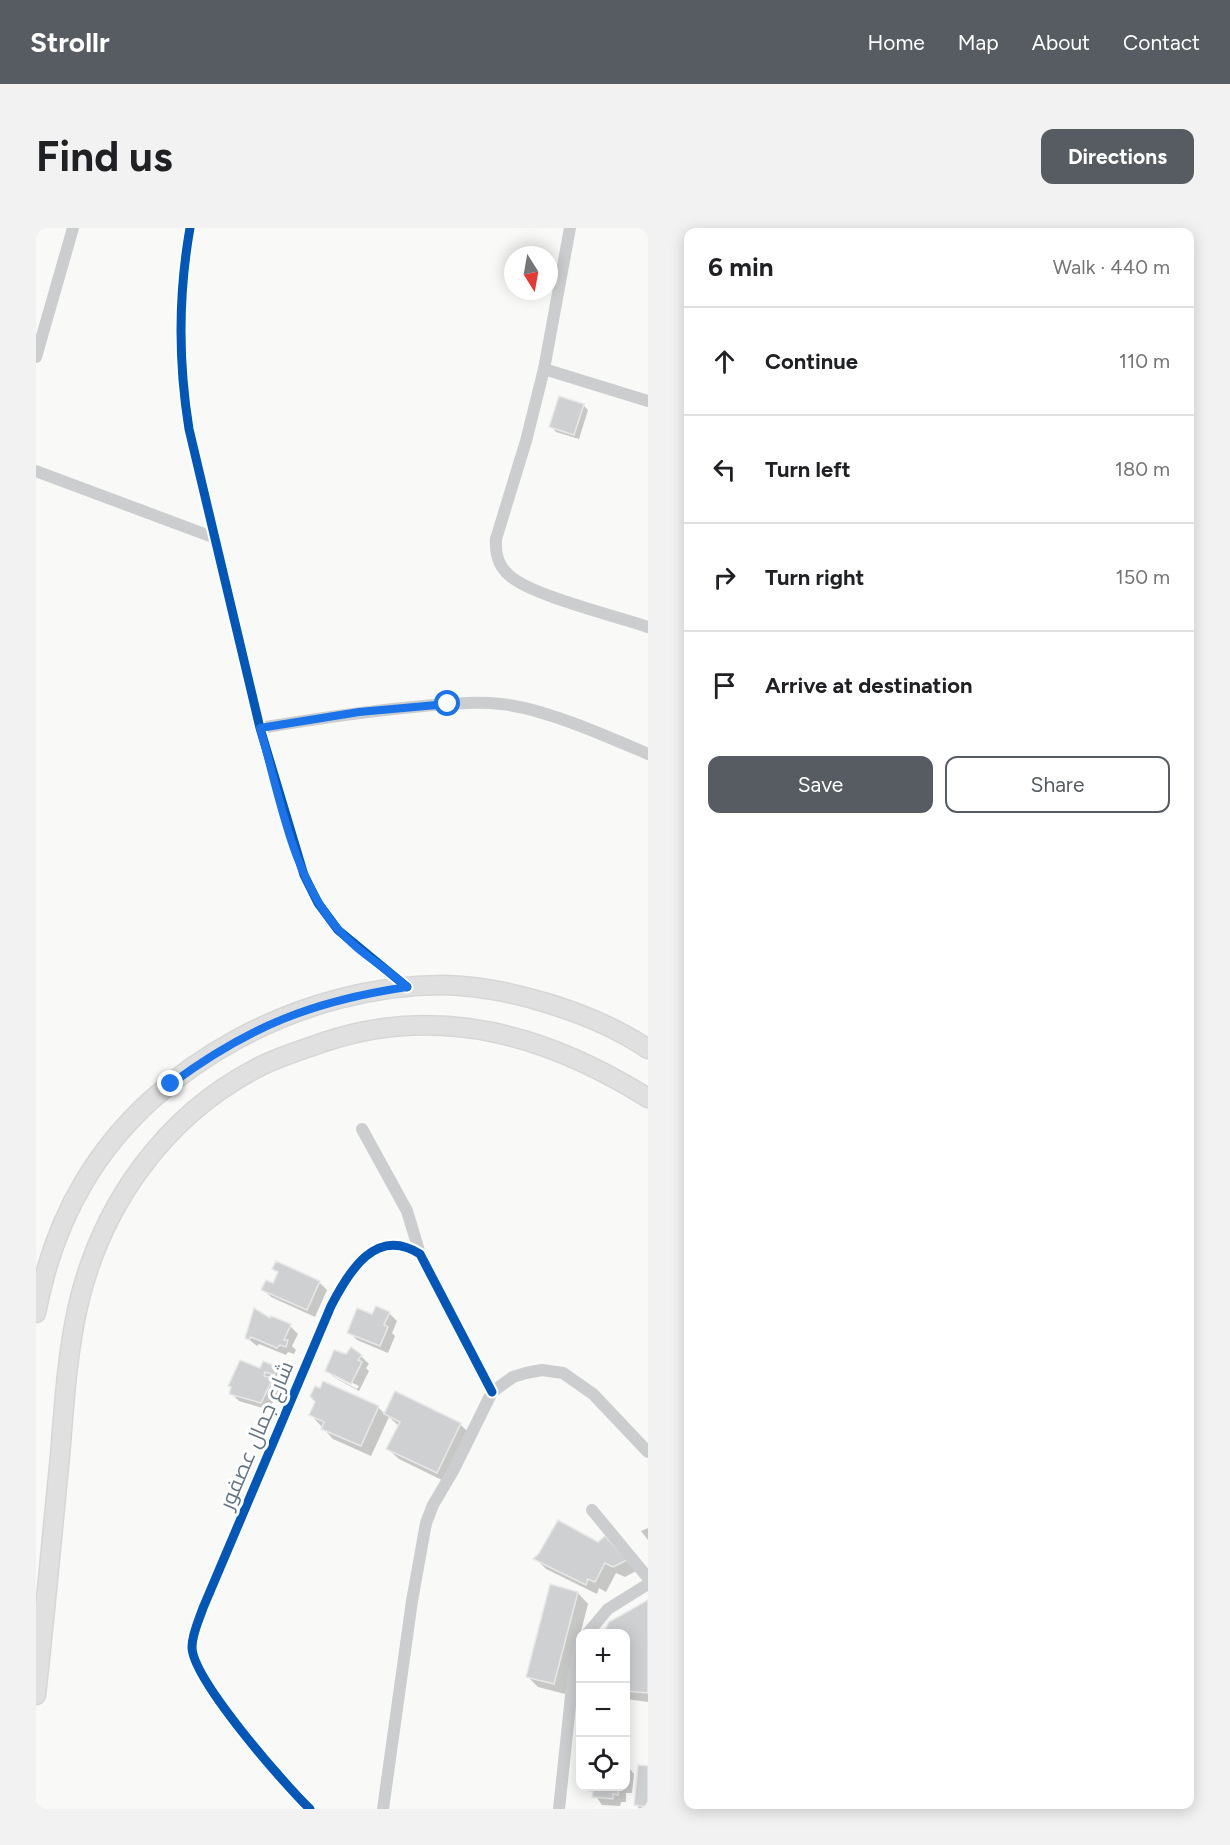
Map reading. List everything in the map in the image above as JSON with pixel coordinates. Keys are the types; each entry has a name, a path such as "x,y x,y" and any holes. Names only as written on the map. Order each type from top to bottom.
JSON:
{"main road":[{"path":"36,1313 51,1251 85,1180 127,1126 159,1094 202,1061 273,1021 359,994 407,987 444,985 559,1006 584,1016 648,1049"},
{"path":"36,1695 68,1369 79,1304 105,1226 139,1170 182,1119 209,1098 257,1068 336,1038 410,1025 444,1024 525,1039 575,1057 648,1098"}],"street":[{"path":"36,357 73,228"},
{"path":"190,228 181,292 181,361 189,429 260,728 299,861 318,903 351,943 407,987"},
{"path":"570,228 544,369 526,441 496,539 499,562 510,576 531,589 648,627"},
{"path":"544,369 648,401"},
{"path":"36,471 215,538"},
{"path":"260,728 359,712 448,704 502,704 526,709 604,735 648,753"},
{"path":"362,1129 407,1211 420,1254 492,1392"},
{"name":"شارع جمال عصفور","path":"310,1809 273,1772 203,1676 191,1648 194,1633 339,1291 366,1255 385,1245 399,1245 420,1254"},
{"path":"383,1809 412,1601 426,1524 433,1505 453,1471 492,1392 513,1377 526,1373 542,1370 563,1373 576,1380 601,1401 648,1452"},
{"path":"592,1510 648,1578"},
{"path":"591,1629 608,1609 648,1584"},
{"path":"560,1809 576,1663"}],"building":[{"path":"559,396 584,404 574,435 549,427"},
{"path":"276,1261 320,1281 307,1310 261,1290 266,1280 273,1283 278,1272 272,1269"},
{"path":"376,1306 390,1312 384,1325 388,1327 380,1346 347,1333 357,1308 372,1314"},
{"path":"254,1308 270,1318 271,1316 291,1324 284,1340 288,1340 286,1347 280,1345 277,1348 251,1337 249,1340 245,1338"},
{"path":"351,1347 362,1355 358,1360 362,1362 351,1384 325,1371 334,1350 346,1354"},
{"path":"240,1360 260,1368 263,1361 278,1367 274,1375 265,1372 264,1376 273,1378 261,1403 229,1394 231,1387 228,1386"},
{"path":"323,1381 379,1406 361,1446 321,1429 324,1422 309,1415 315,1402 310,1396 315,1386 320,1388"},
{"path":"395,1391 461,1423 437,1473 386,1449 400,1422 384,1414"},
{"path":"558,1520 598,1542 605,1536 627,1560 613,1567 605,1563 595,1582 588,1579 586,1585 533,1559 539,1553"},
{"path":"550,1584 578,1592 554,1684 526,1677"},
{"path":"648,1600 648,1693 630,1691 630,1629 606,1629 609,1622"},
{"path":"638,1765 648,1766 648,1807 634,1805"},
{"path":"591,1791 618,1791 618,1795 613,1794 613,1799 592,1797 593,1792"}],"cycle path":[{"path":"190,228 183,279 181,328 185,404 260,728 304,875 318,903 338,930 407,987"},
{"path":"310,1809 262,1756 223,1706 196,1662 192,1642 203,1608 331,1306 355,1267 377,1249 390,1245 404,1247 420,1254 492,1392"}],"route":[{"path":"171,1084 202,1061 273,1021 359,994 407,987 351,943 318,903 299,861 260,728 359,712 448,704"}]}
